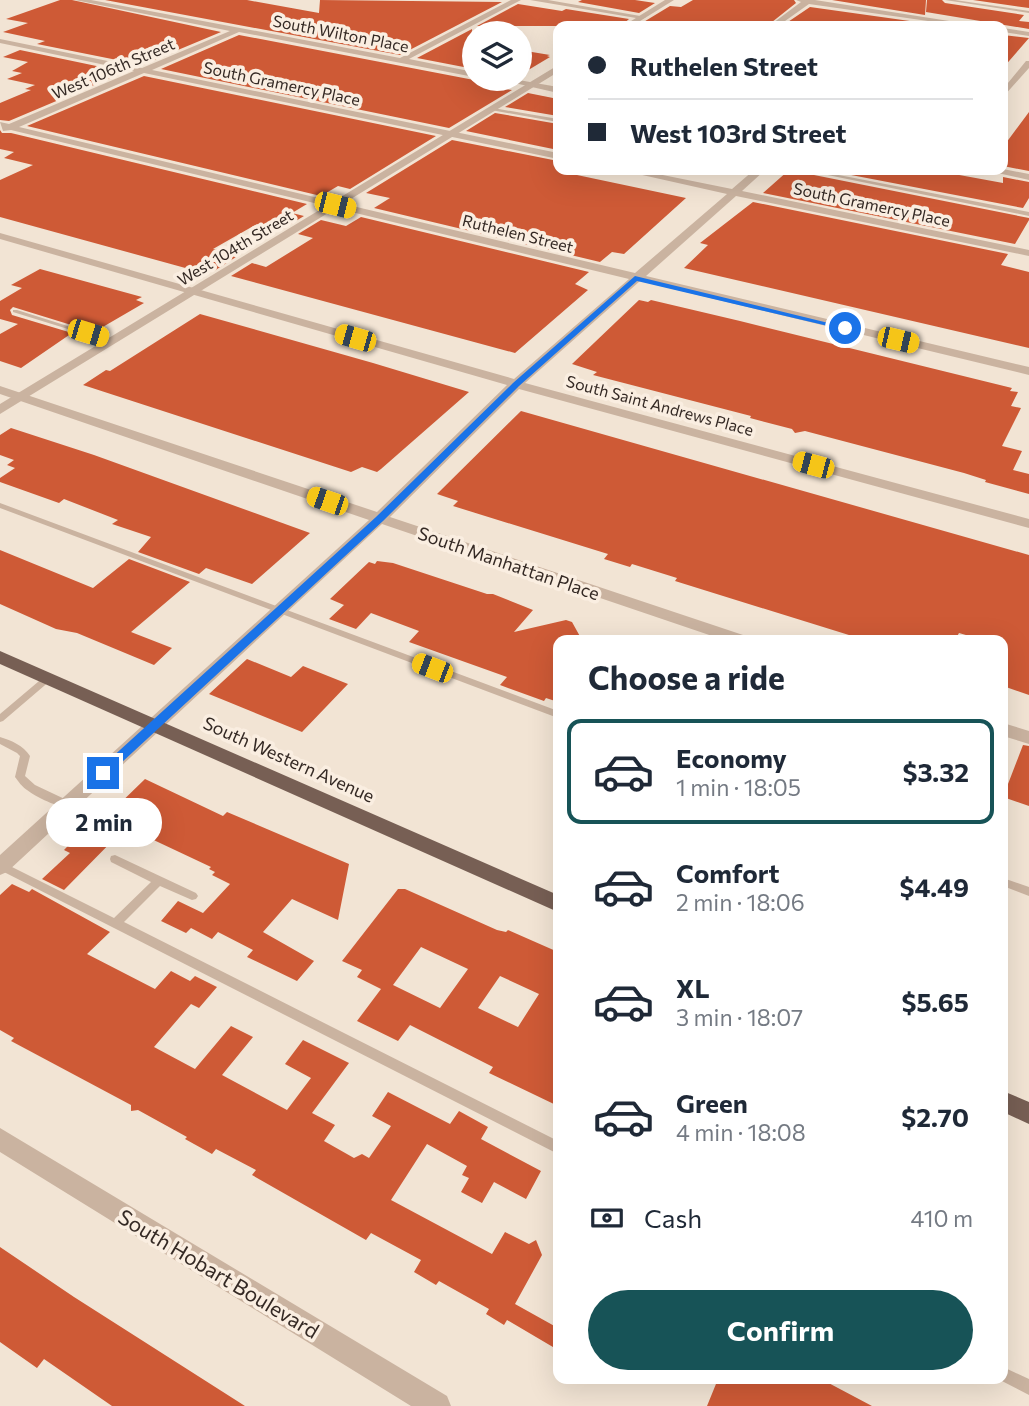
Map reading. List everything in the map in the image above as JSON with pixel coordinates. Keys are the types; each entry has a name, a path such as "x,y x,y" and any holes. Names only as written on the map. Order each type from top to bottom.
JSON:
{"main road":[{"name":"South Western Avenue","path":"0,657 553,902"},
{"path":"1008,1103 1029,1113"}],"street":[{"name":"South Wilton Place","path":"79,0 462,72"},
{"path":"402,60 517,0"},
{"path":"534,0 642,17"},
{"path":"635,21 670,0"},
{"path":"779,21 804,1 940,21"},
{"name":"West 106th Street","path":"3,128 238,30"},
{"path":"1008,31 1029,34"},
{"name":"South Gramercy Place","path":"0,41 553,155"},
{"path":"1008,88 1029,63"},
{"name":"West 104th Street","path":"0,410 553,72"},
{"path":"533,85 553,88"},
{"name":"Ruthelen Street","path":"3,128 1029,371"},
{"path":"1008,173 1029,177"},
{"name":"South Gramercy Place","path":"650,175 1029,253"},
{"path":"1,866 379,519 516,384 755,175"},
{"name":"South Saint Andrews Place","path":"0,236 516,384 1029,524"},
{"name":"South Manhattan Place","path":"0,390 725,635"},
{"path":"1008,731 1029,738"},
{"name":"South Hobart Boulevard","path":"0,1139 437,1406"}],"lane":[{"path":"947,0 1029,12"},
{"path":"493,109 553,120"},
{"path":"831,175 1029,214"},
{"path":"15,311 112,341"},
{"path":"0,505 553,713"},
{"path":"0,719 48,678"},
{"path":"0,740 21,750 25,757 20,777 24,783 67,805"},
{"path":"115,859 192,896"},
{"path":"1,866 553,1145"},
{"path":"116,923 159,881"},
{"path":"1008,884 1029,892"},
{"path":"1008,1376 1029,1387"}],"building":[{"path":"60,0 72,0 221,32 142,65 37,44 45,41 3,32 28,23 6,19"},
{"path":"105,0 247,0 319,13 320,0 502,2 400,55"},
{"path":"635,0 655,3 639,13 578,2"},
{"path":"693,0 794,0 796,3 773,21 645,21 670,6 681,7"},
{"path":"832,0 926,0 925,15"},
{"path":"927,0 942,0 945,3 1024,15 1019,21 1029,22 1029,29 1008,26 1008,21 981,21 926,12"},
{"path":"973,0 1029,0 1029,8"},
{"path":"518,4 629,19 553,21 553,26 532,26 532,21 486,21"},
{"path":"810,7 910,21 789,21"},
{"path":"462,34 462,67 417,58"},
{"path":"239,35 462,78 462,91 510,91 449,128 161,69"},
{"path":"1008,36 1029,38 1008,62"},
{"path":"20,50 125,72 9,121 0,120 0,103 31,90 25,89 35,85 7,79 22,73 12,71 28,62 3,57"},
{"path":"532,52 550,57 532,68"},
{"path":"144,76 436,136 350,189 338,186 321,196 27,126"},
{"path":"528,93 553,98 553,115 505,107"},
{"path":"1029,112 1029,171 1008,167 1008,140"},
{"path":"495,113 553,123 553,149 466,131"},
{"path":"0,130 2,133 307,204 292,213 304,216 281,230 257,224 213,249 236,257 214,271 189,269 0,217 0,180 33,165 4,158 14,152 0,149"},
{"path":"452,140 553,160 553,175 577,175 686,198 624,254 612,252 600,262 374,208 390,198 366,193"},
{"path":"783,175 814,175 1029,220 1015,244 763,193"},
{"path":"851,175 959,175 1003,183 1003,177 1029,182 1029,198 1023,208"},
{"path":"753,202 1008,254 1001,265 1029,272 1029,348 684,268 708,245 700,243"},
{"path":"361,217 589,272 575,284 588,290 515,353 231,276 252,263 266,267 313,238 298,234 321,220 346,226"},
{"path":"40,269 142,297 136,300 144,303 101,328 89,324 81,328 13,307 10,310 12,315 72,333 21,368 0,361 0,334 18,324 0,319 0,301 22,288 11,285"},
{"path":"639,300 651,300 1012,388 1010,391 1018,392 1011,406 1021,408 1002,446 1022,451 1013,470 1029,474 1029,494 985,482 986,480 964,473 805,431 795,433 792,429 750,418 751,416 593,375 597,372 572,364"},
{"path":"200,314 469,392 377,472 362,467 351,472 83,385"},
{"path":"521,411 1029,555 1029,695 1008,688 1008,635 849,635 675,581 677,578 632,564 630,567 604,559 608,554 453,506 458,501 437,494"},
{"path":"11,428 310,533 252,584 206,568 199,574 138,552 151,537 112,524 118,520 64,499 59,503 0,482 0,478 15,468 7,465 14,460 0,455 0,435"},
{"path":"0,550 93,588 129,559 190,582 131,632 172,648 154,665 77,633 56,629 0,604"},
{"path":"377,561 393,563 493,594 533,610 514,632 566,620 572,622 579,635 553,635 553,700 546,698 544,701 500,685 507,677 409,642 419,631 371,613 356,629 329,619 344,605 330,599 369,562 375,564"},
{"path":"247,659 291,677 303,666 348,684 302,732 209,694"},
{"path":"1023,745 1029,746 1029,806 1008,799 1008,784"},
{"path":"145,779 223,816 227,812 349,864 338,920 292,899 263,932 314,961 297,981 247,957 253,950 218,932 212,939 191,928 186,933 161,921 178,901 203,913 230,884 212,875 215,872 209,869 211,867 126,827 64,890 42,879 70,853 64,850 100,810 109,814"},
{"path":"12,884 29,892 32,889 110,932 87,954 155,989 171,971 190,981 195,976 217,987 199,1008 191,1004 154,1047 195,1069 231,1026 253,1037 222,1075 287,1110 311,1078 285,1064 303,1040 349,1063 312,1113 335,1125 324,1141 354,1158 362,1154 369,1158 391,1126 372,1116 388,1092 450,1124 459,1111 488,1127 481,1139 541,1171 526,1199 494,1182 482,1203 461,1192 469,1178 462,1175 467,1166 427,1144 391,1200 492,1254 505,1232 529,1244 536,1240 542,1255 515,1304 553,1325 553,1347 507,1320 504,1325 486,1314 489,1309 439,1281 436,1285 414,1272 421,1260 371,1233 366,1240 252,1175 256,1170 216,1149 212,1154 138,1110 131,1111 131,1105 11,1041 14,1038 0,1030 0,895"},
{"path":"398,889 405,889 497,930 508,930 553,950 553,1104 489,1073 493,1067 410,1025 398,1041 357,1021 381,989 357,977 362,970 342,961","holes":["421,947 468,969 440,1008 393,985","500,976 539,994 518,1027 478,1008"]},
{"path":"0,1247 245,1406 112,1406 44,1359 37,1368 0,1342"},
{"path":"716,1384 830,1384 872,1406 707,1406"}],"route":[{"path":"103,773 379,519 516,384 635,278 845,328"}]}
